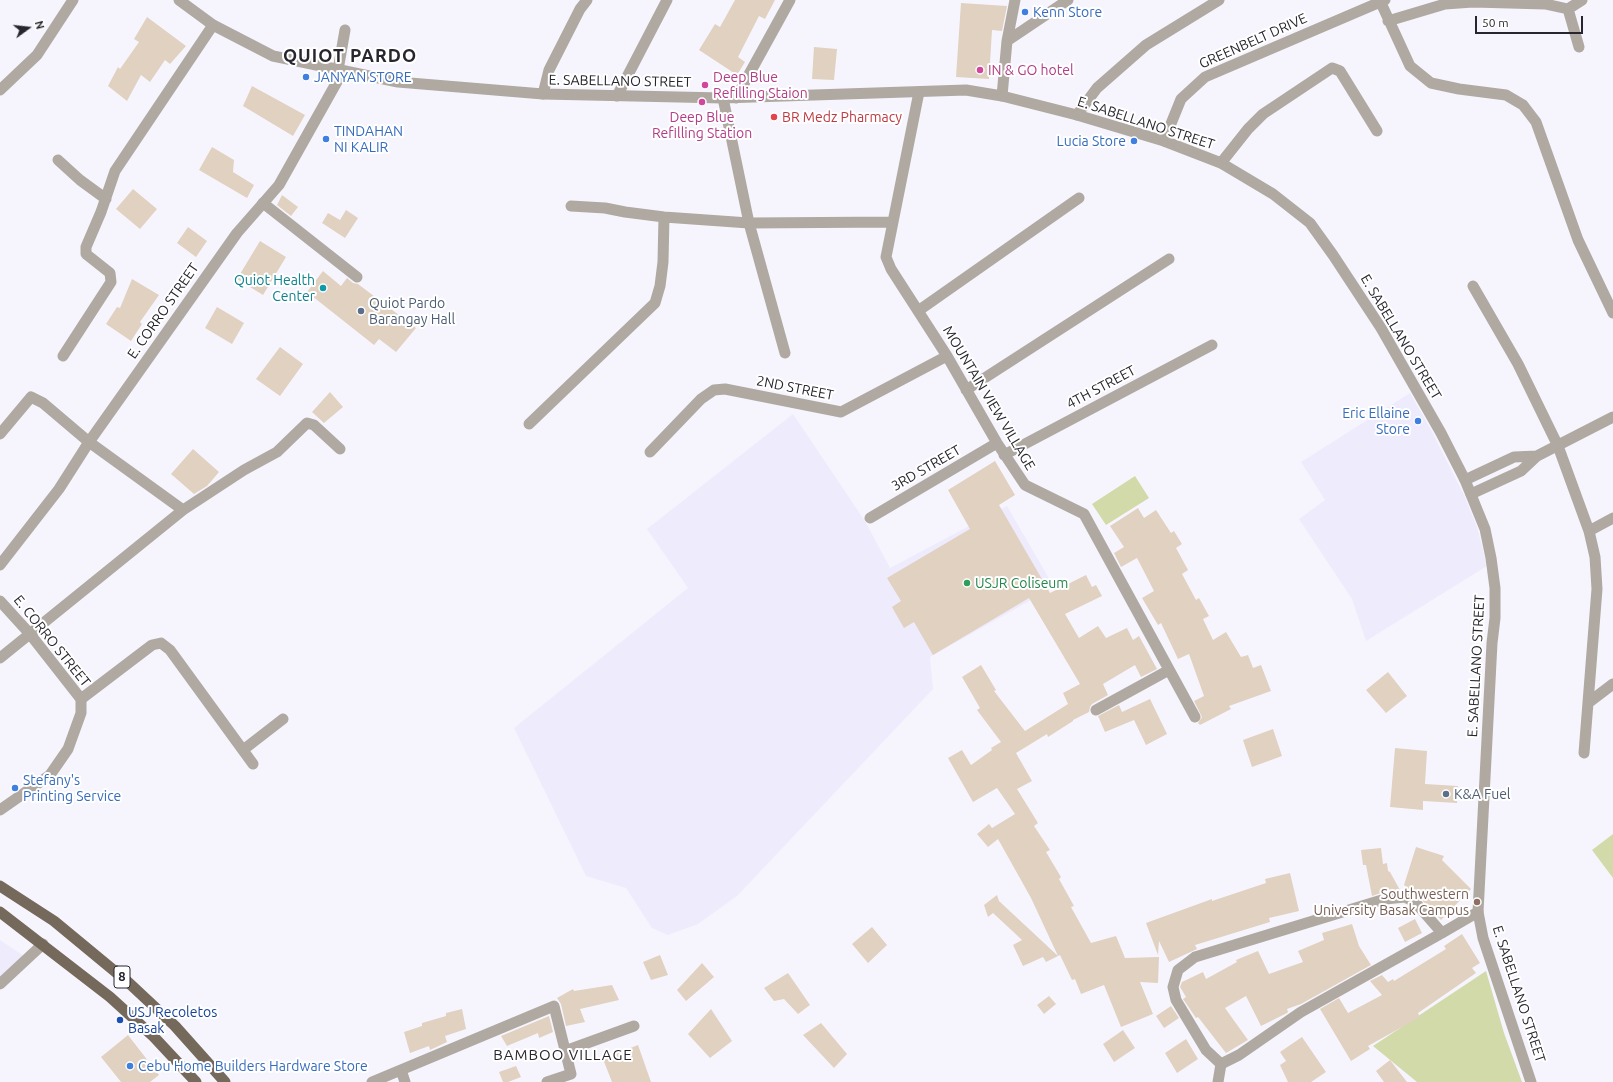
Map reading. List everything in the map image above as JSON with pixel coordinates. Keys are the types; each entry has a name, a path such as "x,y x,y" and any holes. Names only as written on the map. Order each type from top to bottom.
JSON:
{"main road":[{"name":"8","path":"0,886 54,921 129,983 175,1026 226,1082"},
{"name":"8","path":"0,912 110,997 154,1037 196,1082"}],"street":[{"path":"0,90 37,55 73,0"},
{"name":"E. SABELLANO STREET","path":"179,0 214,25 273,56 398,82 543,94 617,96 736,98 966,90 1002,96 1077,115 1164,141 1221,163 1273,194 1310,223 1381,328 1441,433 1471,494 1484,529 1492,558 1495,588 1495,618 1492,643 1478,912 1483,938 1531,1082"},
{"path":"543,94 549,70 580,9 587,0"},
{"path":"617,96 667,0"},
{"path":"736,98 790,0"},
{"path":"1002,96 1007,41 1015,0"},
{"path":"1007,41 1068,0"},
{"path":"1077,115 1097,88 1146,44 1219,0"},
{"path":"1388,20 1445,4 1472,2 1545,4 1568,9 1582,0"},
{"path":"1383,1 1388,20 1410,66 1431,82 1459,89 1506,95 1524,105 1536,122 1578,240 1613,313"},
{"name":"GREENBELT DRIVE","path":"1164,141 1181,99 1205,77 1383,1"},
{"path":"1568,9 1579,47"},
{"path":"63,356 111,282 110,273 86,254 86,247 87,240 106,199 115,171 214,25"},
{"name":"E. CORRO STREET","path":"0,565 59,489 89,442 237,233 279,185 340,70 345,30"},
{"path":"1221,163 1248,129 1263,114 1332,68 1340,72 1376,131"},
{"name":"MOUNTAIN VIEW VILLAGE","path":"920,92 886,257 891,269 947,356 1004,455 1025,485 1084,514 1195,717"},
{"path":"723,98 749,223 785,353"},
{"path":"58,160 80,180 106,199"},
{"path":"918,311 1079,198"},
{"path":"263,202 357,277"},
{"path":"571,206 605,208 664,217 749,223 893,222"},
{"path":"530,424 655,303 660,286 663,262 664,217"},
{"path":"966,390 1169,259"},
{"path":"1473,286 1518,364 1558,446 1589,531 1595,557 1597,589 1584,753"},
{"name":"4TH STREET","path":"1004,455 1212,345"},
{"name":"2ND STREET","path":"650,452 701,399 714,390 725,389 841,412 947,356"},
{"path":"0,434 31,397 43,403 89,442 183,510"},
{"path":"1471,494 1521,471 1537,456 1613,418"},
{"path":"0,658 183,510 244,470 277,452 307,423 314,425 340,448"},
{"name":"3RD STREET","path":"870,518 997,443"},
{"path":"1465,480 1514,456 1537,456"},
{"path":"1589,531 1613,518"},
{"name":"E. CORRO STREET","path":"0,601 30,634 81,699 81,713 68,749 50,775 0,810"},
{"path":"81,699 152,645 160,643 170,650 253,764"},
{"path":"1096,710 1169,670"},
{"path":"1588,703 1613,684"},
{"path":"243,750 283,719"},
{"path":"1221,1064 1206,1050 1176,1000 1173,988 1178,970 1195,957 1385,899 1405,897 1415,902 1442,933"},
{"path":"1221,1064 1239,1055 1301,1012 1478,912"},
{"path":"0,984 43,944"},
{"path":"372,1082 554,1006 571,1074 547,1082"},
{"path":"565,1050 634,1026"},
{"path":"1218,1082 1221,1064"},
{"path":"401,1070 405,1082"}],"shaded area":[{"path":"1410,393 1431,430 1464,495 1477,527 1487,566 1366,641 1352,599 1299,519 1325,500 1301,462"},
{"path":"793,414 865,521 890,568 1007,506 1054,587 930,657 933,689 737,896 698,924 668,935 652,928 626,888 586,876 514,728 688,588 647,529"},
{"path":"0,940 24,956 0,978"}],"green space":[{"path":"1135,476 1149,498 1106,525 1092,504"},
{"path":"1613,834 1613,878 1592,850"},
{"path":"1486,971 1504,1033 1522,1082 1417,1082 1373,1046"}],"building":[{"path":"735,0 775,0 765,19 759,16 738,57 745,62 737,75 699,50 715,24 720,27"},
{"path":"961,3 1007,6 1002,31 992,30 989,79 956,77"},
{"path":"147,17 186,46 170,64 165,60 150,82 141,75 127,101 108,86 118,67 120,69 139,42 134,39"},
{"path":"814,47 837,49 834,80 812,79"},
{"path":"252,86 305,115 293,136 243,106"},
{"path":"212,147 234,160 233,172 254,185 247,198 199,170"},
{"path":"133,189 157,209 140,229 116,209"},
{"path":"282,195 298,207 291,216 277,205"},
{"path":"346,210 358,218 345,238 322,223 328,213 340,220"},
{"path":"188,227 207,241 196,257 177,243"},
{"path":"260,241 286,257 263,295 237,279"},
{"name":"Quiot Pardo Barangay Hall","path":"323,271 341,286 347,278 353,283 358,284 416,328 396,352 379,339 374,345 307,292"},
{"path":"132,279 159,295 140,322 142,324 131,341 106,324 117,307 120,308"},
{"path":"217,307 244,323 232,344 205,328"},
{"path":"280,347 303,364 280,396 256,379"},
{"path":"330,392 343,407 324,423 312,412"},
{"path":"193,449 219,472 207,486 194,494 171,474"},
{"path":"995,461 1015,495 999,505 1050,593 1086,575 1092,587 1096,585 1102,596 1065,614 1079,638 1098,626 1106,638 1127,628 1133,640 1139,636 1157,669 1141,677 1135,665 1103,684 1108,695 1092,704 1089,712 1073,720 1048,737 1047,734 1016,753 1032,781 1017,789 1038,823 1034,826 1050,850 1046,852 1061,877 1059,879 1074,906 1071,907 1091,943 1116,936 1125,958 1159,957 1158,983 1140,982 1153,1014 1121,1027 1104,985 1081,994 1075,979 1072,980 1060,955 1058,956 1031,898 998,839 988,847 977,834 989,824 992,828 1015,814 997,788 973,802 948,758 962,750 971,765 992,750 991,748 1001,742 977,710 980,708 962,677 981,665 996,690 994,691 1025,731 1068,704 1063,693 1080,684 1029,598 933,655 914,622 904,628 892,607 901,601 887,578 970,529 948,490"},
{"path":"1138,508 1144,518 1156,510 1171,533 1174,531 1182,544 1176,548 1188,570 1182,574 1196,600 1199,598 1209,616 1203,619 1213,640 1226,632 1241,657 1248,655 1253,668 1261,665 1271,691 1229,706 1231,709 1200,725 1198,723 1202,717 1194,701 1204,696 1189,654 1178,659 1161,623 1158,625 1142,598 1154,591 1137,558 1121,567 1114,553 1124,547 1110,526"},
{"path":"1388,672 1407,696 1386,713 1366,690"},
{"path":"1150,699 1167,734 1146,745 1134,720 1105,732 1098,716 1119,705 1122,712"},
{"path":"1273,729 1282,756 1252,767 1243,740"},
{"path":"1395,748 1427,751 1425,784 1458,786 1457,803 1423,801 1423,810 1390,807"},
{"path":"1416,847 1444,856 1442,860 1471,889 1441,920 1432,910 1435,908 1426,904 1404,885"},
{"path":"1381,848 1383,864 1387,863 1388,871 1400,890 1384,892 1372,896 1366,865 1363,865 1361,850"},
{"path":"1290,873 1299,911 1269,918 1270,922 1195,945 1197,949 1169,962 1159,941 1158,955 1146,923 1212,899 1212,901 1266,883 1265,879"},
{"path":"997,895 999,901 1058,956 1046,962 1043,957 1023,966 1013,945 1022,940 993,913 988,917 984,905"},
{"path":"1415,919 1422,933 1405,942 1398,928"},
{"path":"1352,924 1359,946 1371,965 1301,1004 1287,1009 1287,1013 1261,1026 1246,996 1225,1008 1248,1040 1226,1053 1198,1017 1196,1018 1183,999 1186,997 1180,987 1182,982 1203,972 1206,979 1237,962 1236,960 1258,951 1269,974 1303,962 1298,951 1324,940 1322,933"},
{"path":"872,927 887,945 868,963 852,944"},
{"path":"1462,934 1480,963 1472,968 1476,973 1418,1013 1420,1017 1368,1046 1370,1049 1351,1061 1320,1009 1339,998 1348,1013 1382,995 1370,981 1382,975 1388,982 1393,979 1394,981 1446,949 1444,946"},
{"path":"660,955 668,975 651,980 643,962"},
{"path":"702,963 714,977 686,1001 677,990"},
{"path":"788,973 810,1005 798,1014 784,999 774,1001 764,988"},
{"path":"612,985 619,1000 580,1009 585,1022 566,1026 561,1004 557,998 573,989 574,991"},
{"path":"1049,996 1056,1004 1044,1014 1037,1005"},
{"path":"1171,1006 1179,1018 1164,1028 1156,1016"},
{"path":"462,1009 466,1029 445,1036 447,1042 430,1050 429,1046 410,1053 404,1032 422,1026 422,1023 446,1016 446,1013"},
{"path":"711,1009 732,1041 710,1058 688,1034"},
{"path":"549,1016 553,1032 539,1038 538,1033 507,1046 501,1036"},
{"path":"821,1023 847,1054 834,1068 803,1035"},
{"path":"1123,1030 1135,1048 1114,1062 1103,1044"},
{"name":"Cebu Home Builders Hardware Store","path":"128,1035 159,1075 150,1082 121,1082 101,1057"},
{"path":"1302,1037 1326,1072 1311,1082 1288,1082 1280,1065 1286,1061 1280,1052"},
{"path":"1186,1039 1198,1059 1177,1073 1165,1053"},
{"path":"638,1045 651,1082 612,1082 603,1059"},
{"path":"1390,1060 1407,1082 1384,1082 1376,1071"},
{"path":"516,1066 521,1077 508,1082 503,1082 499,1072"}],"place":[{"name":"Kenn Store","path":"1025,12"},
{"name":"IN & GO hotel","path":"980,70"},
{"name":"JANYAN STORE","path":"306,77"},
{"name":"Deep Blue Refilling Staion","path":"705,85"},
{"name":"Deep Blue Refilling Station","path":"702,102"},
{"name":"BR Medz Pharmacy","path":"774,117"},
{"name":"TINDAHAN NI KALIR","path":"326,139"},
{"name":"Lucia Store","path":"1134,141"},
{"name":"Quiot Health Center","path":"323,288"},
{"name":"Quiot Pardo Barangay Hall","path":"361,311"},
{"name":"Eric Ellaine Store","path":"1418,421"},
{"name":"USJR Coliseum","path":"967,583"},
{"name":"Stefany's Printing Service","path":"15,788"},
{"name":"K&A Fuel","path":"1446,794"},
{"name":"Southwestern University Basak Campus","path":"1477,902"},
{"name":"USJ Recoletos Basak","path":"120,1020"},
{"name":"Cebu Home Builders Hardware Store","path":"130,1066"}],"district":[{"name":"QUIOT PARDO","path":"350,56"},
{"name":"BAMBOO VILLAGE","path":"563,1055"}]}
